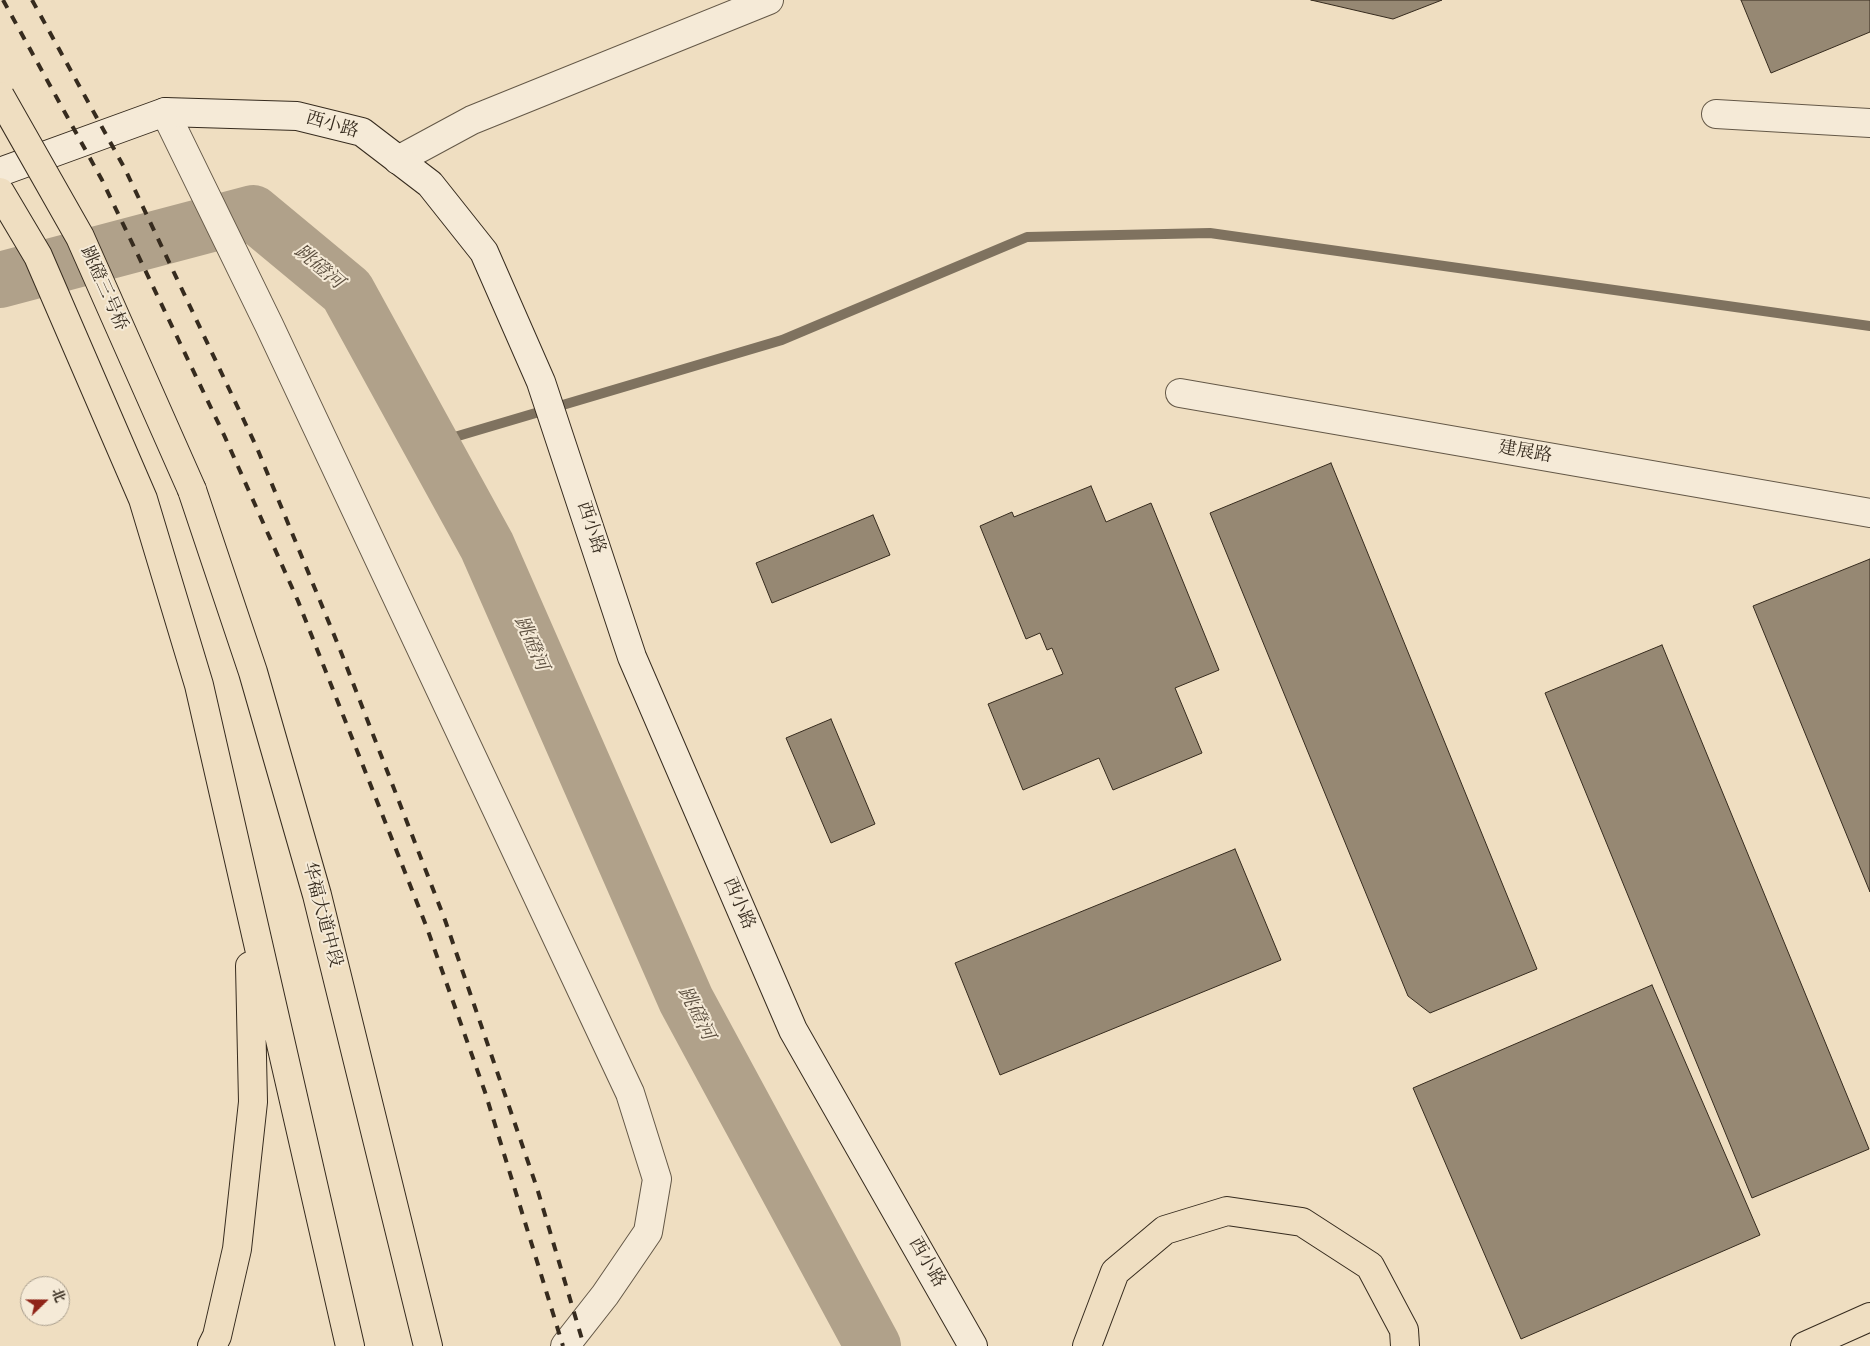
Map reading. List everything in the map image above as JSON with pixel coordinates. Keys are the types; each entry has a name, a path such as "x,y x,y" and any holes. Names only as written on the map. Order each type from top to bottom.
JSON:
{"main road":[{"name":"跳磴三号桥","path":"0,96 80,237 192,490"},
{"path":"0,192 38,256 143,499 199,685 350,1346"},
{"name":"华福大道中段","path":"192,490 253,672 317,895 428,1346"},
{"path":"212,1346 217,1336 237,1249 253,1102 249,909"},
{"path":"1087,1346 1115,1272 1165,1230 1227,1211 1302,1222 1370,1266 1404,1330 1405,1346"},
{"path":"411,1273 444,1346"},
{"path":"1805,1346 1870,1317"}],"street":[{"path":"398,160 472,120 769,0"},
{"path":"165,112 269,325 630,1093 657,1179 648,1232 605,1295 565,1346"},
{"name":"西小路","path":"0,172 165,112 297,116 362,132 430,184 484,252 542,382 632,657 793,1030 973,1346"},
{"path":"1716,114 1870,123"},
{"name":"建展路","path":"1180,392 1870,513"}],"building":[{"path":"1311,0 1442,0 1393,19"},
{"path":"1741,0 1870,0 1870,32 1771,73"},
{"path":"1331,463 1537,969 1430,1013 1408,996 1210,513"},
{"path":"1091,486 1106,522 1151,503 1219,670 1175,688 1202,753 1113,790 1099,758 1023,790 988,704 1063,674 1052,648 1047,650 1040,633 1026,639 980,526 1012,512 1014,517"},
{"path":"873,515 890,555 772,603 756,563"},
{"path":"1870,559 1870,892 1753,606"},
{"path":"1662,645 1869,1149 1752,1198 1545,693"},
{"path":"831,719 875,824 831,843 786,738"},
{"path":"1235,849 1281,960 1000,1075 955,963"},
{"path":"1652,985 1760,1235 1521,1339 1413,1088"}],"waterway":[{"name":"跳磴河","path":"0,280 253,213 347,291 487,546 686,1000 873,1346"},
{"path":"431,444 782,340 1027,237 1210,233 1870,326"}],"railway":[{"path":"3,0 102,180 224,435 298,601 427,928 485,1092 563,1346"},
{"path":"32,0 125,169 257,448 339,647 445,920 537,1188 584,1346"}]}
